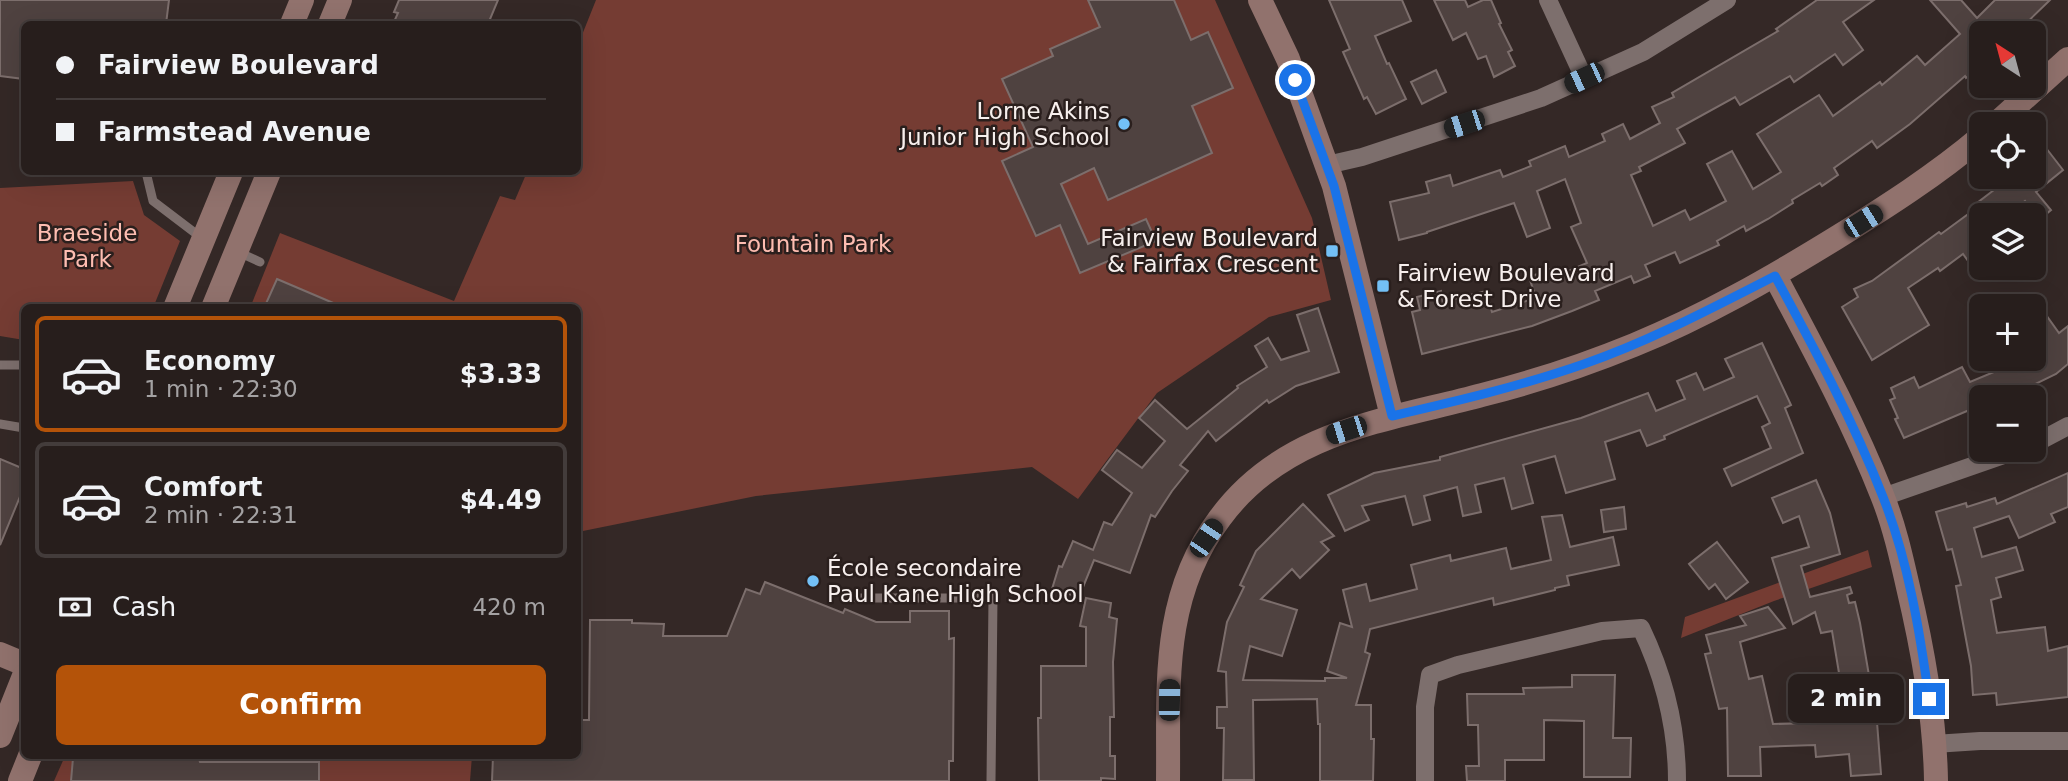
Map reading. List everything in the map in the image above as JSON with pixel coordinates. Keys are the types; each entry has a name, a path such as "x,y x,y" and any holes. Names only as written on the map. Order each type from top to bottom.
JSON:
{"street":[{"path":"293,21 302,0"},
{"path":"331,21 340,0"},
{"path":"1260,0 1287,59 1327,165 1392,416"},
{"path":"1548,0 1584,78"},
{"path":"1327,165 1362,157 1541,98 1643,52 1727,0"},
{"path":"2009,112 2068,59"},
{"path":"1168,781 1170,650 1184,582 1206,538 1238,496 1278,462 1324,438 1392,416 1482,395 1586,363 1682,324 1775,276 1885,208 1969,146"},
{"path":"177,304 230,175"},
{"path":"215,304 268,175"},
{"path":"1775,276 1834,385 1883,497 1899,548 1914,613 1926,678 1936,781"},
{"path":"2046,438 2068,426"},
{"path":"1883,497 1984,462"},
{"path":"1425,781 1425,707 1430,675 1458,665 1602,631 1641,628 1656,660 1668,705 1677,746 1677,781"},
{"path":"0,654 21,663"},
{"path":"0,736 21,684"},
{"path":"1934,744 2068,741"},
{"path":"20,781 29,759"}],"lane":[{"path":"147,175 153,201 203,239"},
{"path":"236,251 260,262"},
{"path":"0,365 21,365"},
{"path":"0,424 21,428"},
{"path":"857,598 993,598 991,781"}],"green space":[{"name":"Fountain Park","path":"596,0 1215,0 1312,218 1331,300 1269,317 1157,393 1078,499 1032,467 756,496 581,531 581,304 252,304 280,233 454,301 500,196 515,200 526,175 581,175 581,38"},
{"name":"Braeside Park","path":"133,181 144,215 180,241 155,304 21,304 21,340 0,336 0,188"},
{"path":"1868,550 1872,567 1774,601 1681,638 1685,617"},
{"path":"64,759 472,759 470,781 54,781"}],"building":[{"path":"0,0 169,0 166,21 21,21 21,79 0,76"},
{"path":"399,0 498,0 489,21 394,21 398,13 394,12"},
{"path":"1088,0 1174,0 1191,40 1208,32 1233,88 1192,106 1212,153 1108,200 1094,168 1061,184 1088,244 1146,219 1156,241 1080,273 1060,225 1036,236 1002,161 1033,147 1002,79 1053,56 1050,49 1100,27"},
{"path":"1329,0 1402,0 1411,21 1375,36 1406,99 1376,114 1367,97 1364,99 1343,52 1350,49"},
{"path":"1434,0 1465,0 1468,7 1483,0 1491,0 1512,50 1508,52 1515,66 1494,77 1486,56 1478,59 1466,33 1453,40"},
{"path":"1817,0 1874,0 1843,22 1863,50 1843,65 1835,54 1794,82 1790,76 1740,105 1735,97 1677,129 1685,143 1639,167 1641,171 1631,175 1653,226 1685,210 1690,220 1726,201 1707,164 1732,151 1753,189 1781,172 1757,134 1819,95 1833,116 1880,82 1882,85 1917,56 1925,65 1960,34 1930,0 1961,0 1977,18 1995,0 2050,0 2028,21 1969,21 1969,75 1877,148 1872,141 1834,168 1838,175 1792,200 1793,203 1768,219 1746,231 1744,226 1717,241 1719,245 1680,263 1675,252 1645,265 1650,276 1634,283 1631,276 1595,291 1599,300 1572,311 1532,326 1422,354 1412,312 1420,310 1417,297 1441,291 1443,302 1486,291 1492,312 1536,298 1529,277 1556,267 1559,275 1587,263 1571,227 1581,223 1565,179 1537,191 1550,228 1527,237 1514,203 1399,240 1390,202 1429,193 1426,182 1450,175 1453,186 1500,170 1503,177 1531,166 1529,161 1565,146 1569,157 1605,141 1602,134 1623,124 1630,139 1660,123 1652,107 1674,97 1672,93 1778,31 1776,29"},
{"path":"1436,70 1446,92 1422,104 1411,82"},
{"path":"2046,148 2063,170 2046,184"},
{"path":"1995,189 2040,189 2036,192 2045,203 2025,201 1977,203"},
{"path":"1969,213 1969,262 1963,254 1940,271 1938,268 1908,288 1929,325 1872,360 1842,307 1858,297 1854,289 1872,281 1939,232 1941,234"},
{"path":"277,279 336,304 266,304"},
{"path":"1318,308 1339,372 1296,386 1269,403 1267,400 1216,441 1208,431 1180,465 1188,471 1155,517 1151,515 1130,573 1094,560 1079,597 1052,589 1059,566 1062,567 1073,541 1093,550 1104,522 1112,525 1132,493 1102,470 1117,450 1142,468 1165,441 1139,418 1155,400 1187,429 1238,388 1237,386 1267,367 1255,346 1268,338 1281,360 1309,351 1297,315"},
{"path":"2046,315 2059,333 2068,326 2068,364 2056,374 2033,385 1969,385 1969,410 1904,438 1890,400 1895,398 1891,388 1914,377 1919,388 1962,367 1970,382 1996,371 2046,371"},
{"path":"1762,343 1791,405 1785,408 1803,453 1732,486 1724,469 1771,448 1762,427 1770,423 1757,396 1647,446 1640,430 1605,442 1615,479 1566,493 1555,456 1523,465 1533,503 1512,509 1504,478 1475,485 1481,512 1463,516 1457,487 1424,496 1430,520 1413,525 1405,496 1362,506 1369,520 1345,531 1328,495 1374,473 1440,460 1440,457 1581,418 1648,393 1656,411 1685,399 1677,381 1696,373 1704,390 1734,377 1725,359"},
{"path":"0,459 21,468 21,494 0,545"},
{"path":"2068,473 2068,507 2051,514 2055,522 2019,538 2009,516 1974,528 1982,557 2016,547 2023,570 1996,578 2001,597 1991,600 1997,633 2045,627 2048,651 2068,646 2068,697 1997,705 1996,693 1973,695 1971,666 1956,586 1961,585 1952,549 1947,550 1936,512 1966,503 1967,507 1995,498 1997,504"},
{"path":"1816,480 1830,513 1840,554 1801,566 1810,597 1850,587 1852,593 1847,595 1849,603 1855,602 1860,623 1877,722 1881,774 1851,776 1849,754 1816,757 1815,745 1760,747 1761,776 1728,776 1727,708 1719,709 1705,654 1711,653 1706,635 1746,625 1740,616 1768,607 1785,628 1740,642 1749,679 1762,676 1773,724 1813,723 1807,690 1841,685 1832,631 1821,633 1815,612 1793,624 1772,558 1809,547 1799,516 1783,523 1772,498"},
{"path":"1303,504 1334,536 1321,542 1329,550 1300,578 1292,569 1261,599 1297,610 1282,656 1250,646 1243,680 1325,681 1325,678 1347,678 1327,671 1340,623 1352,627 1343,590 1366,584 1370,601 1417,589 1411,565 1450,555 1451,561 1506,548 1511,569 1551,560 1542,517 1562,515 1570,547 1613,537 1619,565 1567,576 1569,585 1555,590 1494,605 1493,598 1370,629 1365,652 1370,654 1356,705 1371,705 1371,739 1374,739 1373,781 1320,781 1317,699 1253,700 1254,780 1223,780 1224,728 1217,728 1217,707 1227,707 1226,672 1218,671 1227,622 1244,587 1240,585 1256,551"},
{"path":"1624,507 1626,529 1604,532 1601,510"},
{"path":"1717,542 1748,582 1726,599 1715,584 1709,589 1689,564"},
{"path":"765,582 843,613 845,609 876,622 910,622 910,611 949,611 949,639 954,638 953,761 949,761 949,781 492,781 493,759 581,759 581,720 589,720 590,620 632,620 632,623 664,624 663,636 727,636 746,589 760,594"},
{"path":"1086,598 1111,603 1109,617 1117,619 1113,662 1114,717 1110,717 1110,756 1115,756 1115,779 1039,781 1041,666 1086,666 1086,627 1080,626"},
{"path":"1572,675 1615,675 1613,738 1631,738 1630,777 1584,777 1584,721 1544,720 1544,760 1505,760 1505,781 1467,781 1466,766 1479,766 1478,725 1468,725 1467,694 1524,694 1523,688 1572,687"},
{"path":"73,759 319,762 319,781 71,781"}],"place":[{"name":"Lorne Akins Junior High School","path":"1124,124"},
{"name":"Fairview Boulevard & Fairfax Crescent","path":"1332,251"},
{"name":"Fairview Boulevard & Forest Drive","path":"1383,286"},
{"name":"École secondaire Paul Kane High School","path":"813,581"}],"route":[{"path":"1295,80 1334,186 1392,416 1482,395 1586,363 1682,324 1775,276 1834,385 1883,497 1899,548 1914,613 1929,699"}]}
